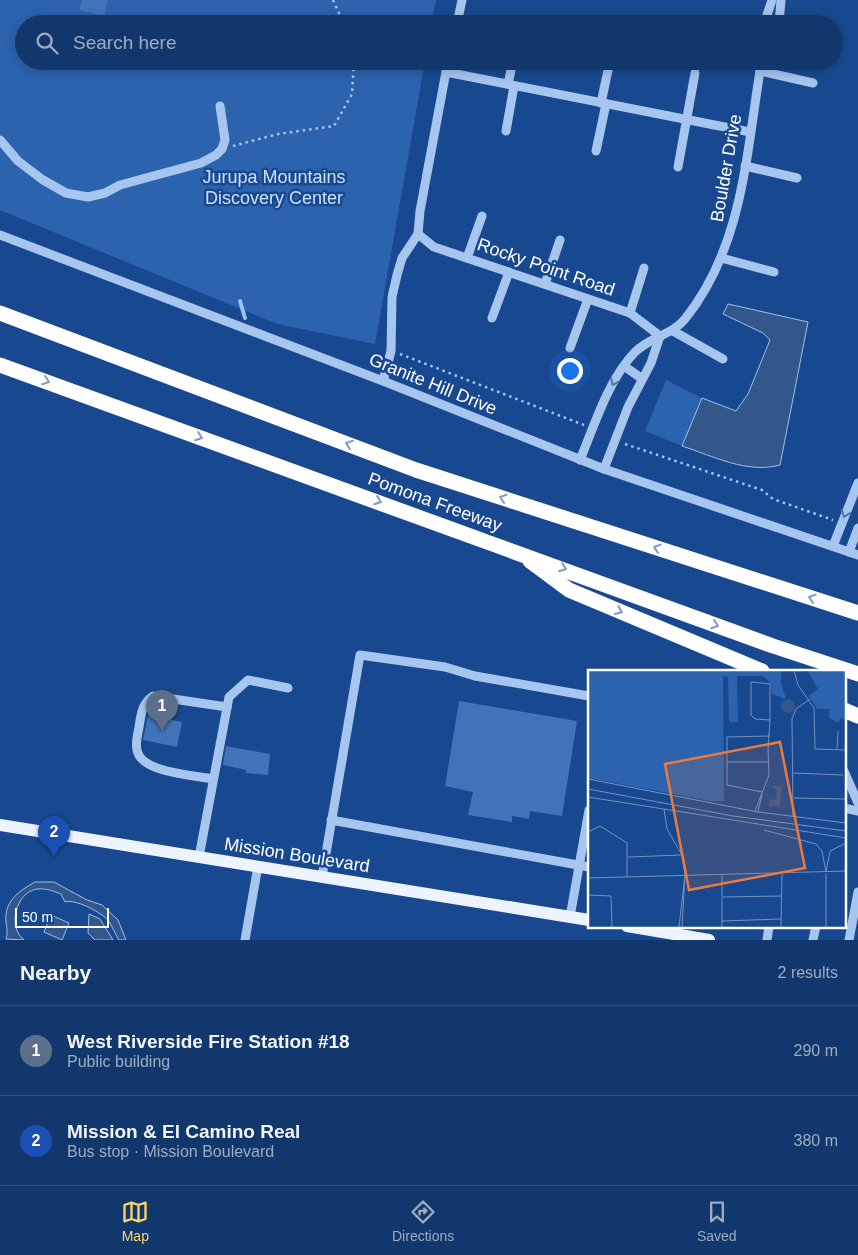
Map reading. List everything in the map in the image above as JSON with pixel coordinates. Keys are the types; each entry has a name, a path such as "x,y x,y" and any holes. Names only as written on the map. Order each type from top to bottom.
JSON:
{"highway":[{"name":"Pomona Freeway","path":"0,312 416,470 858,613"},
{"name":"Pomona Freeway","path":"0,365 517,551 773,646 846,670"},
{"path":"517,551 569,590 760,670"},
{"name":"Pomona Freeway","path":"846,670 858,674"},
{"path":"846,711 858,716"}],"main road":[{"name":"Mission Boulevard","path":"0,825 588,920"},
{"path":"637,928 687,938 709,940"}],"street":[{"path":"459,15 462,0"},
{"path":"767,15 772,0"},
{"path":"780,15 781,0"},
{"path":"506,131 512,70"},
{"path":"596,151 609,70"},
{"path":"760,71 814,83"},
{"name":"Boulder Drive","path":"580,460 618,373 636,351 660,336 673,331 685,318 721,258 734,224 760,71"},
{"path":"383,382 392,351 392,297 402,258 418,234 420,211 446,72 750,132"},
{"path":"678,168 695,73"},
{"path":"0,140 18,161 43,180 66,193 88,197 105,193 120,185 201,163 222,149 225,140 220,106"},
{"path":"745,166 797,178"},
{"path":"467,258 482,216"},
{"name":"Rocky Point Road","path":"418,234 434,247 630,313 660,336"},
{"name":"Granite Hill Drive","path":"0,235 604,469 854,554"},
{"path":"545,284 560,240"},
{"path":"721,258 774,272"},
{"path":"630,313 644,268"},
{"path":"492,318 508,272"},
{"path":"570,348 588,299"},
{"path":"673,331 723,359"},
{"path":"604,469 628,407 641,378 651,363 660,336"},
{"path":"624,366 641,378"},
{"path":"833,546 858,483"},
{"path":"854,554 858,528"},
{"path":"322,877 330,820 360,655 445,667 475,676 588,696"},
{"path":"199,857 229,697 248,680 288,688"},
{"path":"213,779 156,768 142,760 137,751 140,716 144,705 153,696 227,706"},
{"path":"846,776 858,803"},
{"path":"570,917 588,816"},
{"path":"330,820 588,867"},
{"path":"245,940 258,866"},
{"path":"849,940 855,924 858,892"}],"path":[{"path":"334,0 340,15"},
{"path":"222,149 278,134 334,126 352,94 353,70"},
{"path":"392,351 574,420"},
{"path":"637,449 762,490 773,499 820,516"}],"green space":[{"name":"Jurupa Mountains Discovery Center","path":"0,0 436,0 433,15 15,15 15,70 423,70 375,344 277,324 0,210"},
{"path":"666,380 702,398 682,446 645,431"}],"shaded area":[{"path":"728,304 808,322 780,465 768,467 743,466 682,446 702,398 736,411 748,394 770,340 763,333 723,314"},
{"path":"35,882 54,882 87,900 102,905 118,920 126,940 119,940 107,919 87,906 75,902 65,902 61,894 40,889 24,896 16,911 16,927 24,940 6,939 6,915 10,902 23,889"},
{"path":"89,914 100,919 113,940 95,940 88,933"},
{"path":"51,915 69,923 62,940 44,932"}],"building":[{"path":"82,0 108,0 104,15 79,10"},
{"path":"459,701 577,721 562,816 530,811 529,819 512,816 512,822 468,815 473,792 445,786"},
{"path":"148,715 182,722 177,747 143,740"},
{"path":"226,746 270,754 268,775 246,773 246,770 223,765"}],"waterway":[{"path":"240,301 245,318"}],"place":[{"name":"West Riverside Fire Station #18","path":"162,731"},
{"name":"Mission & El Camino Real","path":"54,857"}]}
